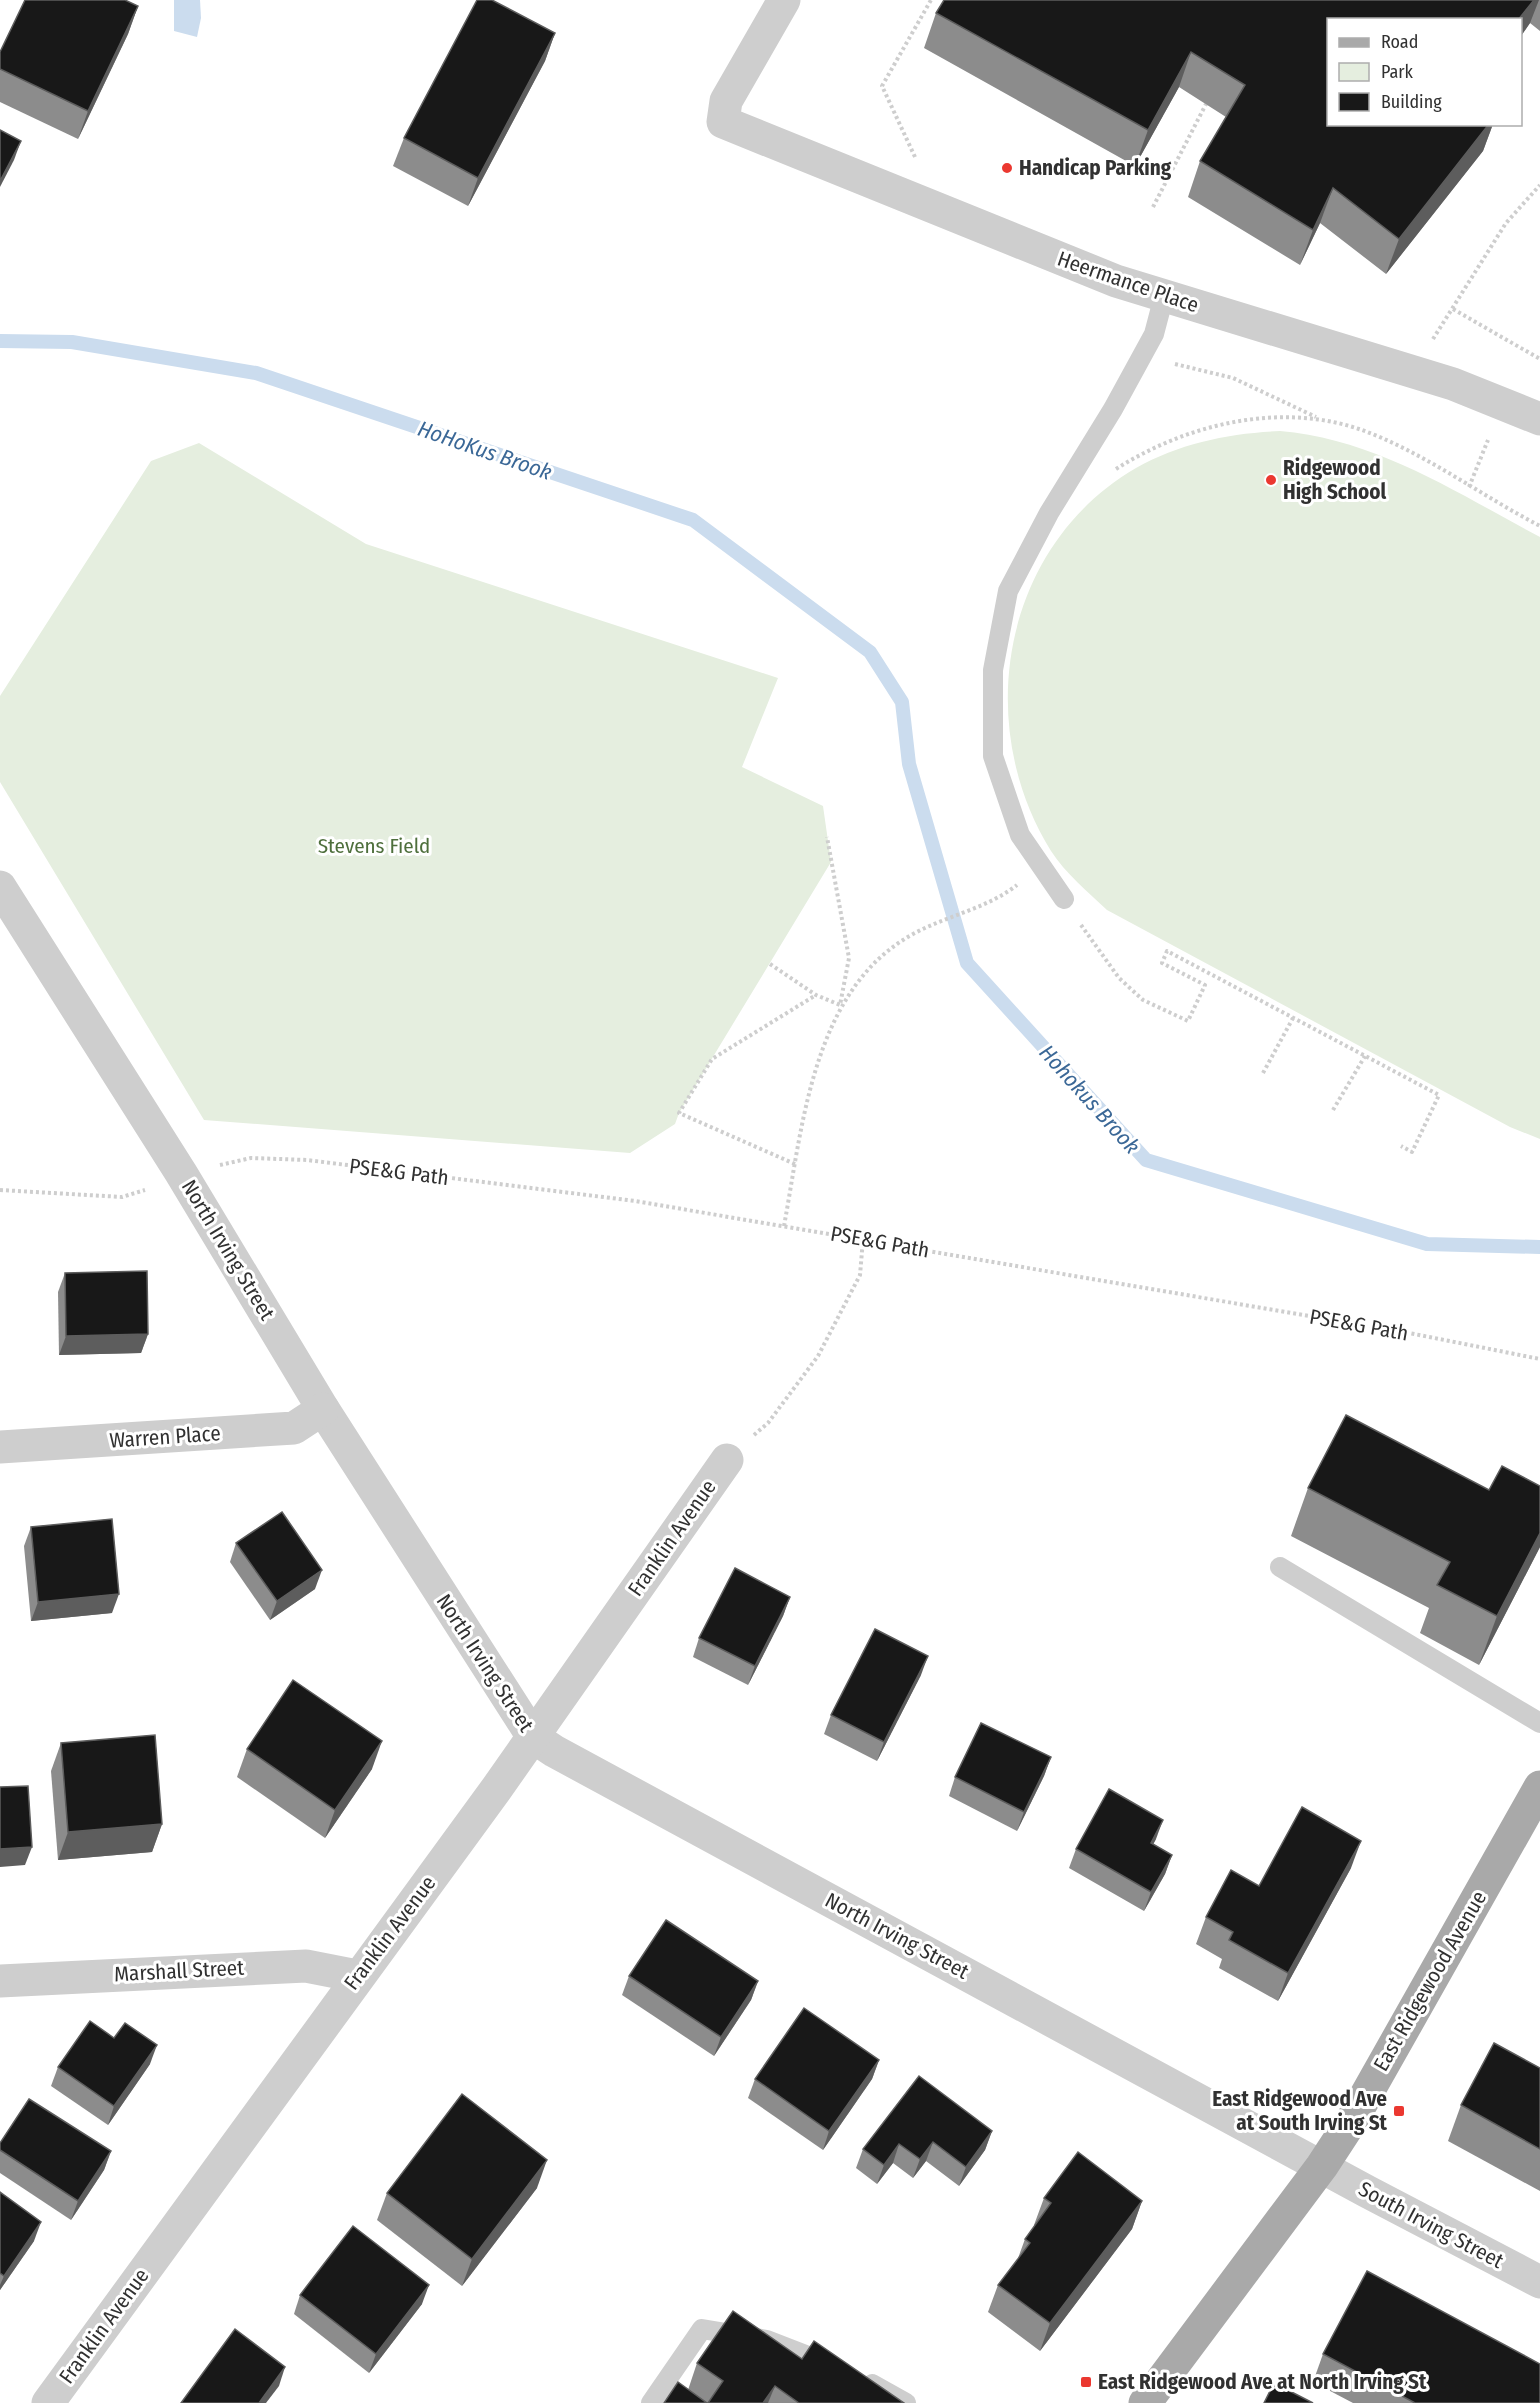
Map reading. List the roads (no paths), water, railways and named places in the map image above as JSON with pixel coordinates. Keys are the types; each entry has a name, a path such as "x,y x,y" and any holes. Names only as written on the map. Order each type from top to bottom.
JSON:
{"main road":[{"name":"East Ridgewood Avenue","path":"1145,2403 1322,2166 1352,2120 1540,1787"}],"street":[{"name":"Heermance Place","path":"784,0 726,101 723,122 1116,281 1453,384 1540,419"},
{"name":"North Irving Street","path":"0,887 181,1173 323,1409 533,1737 554,1751 1322,2166"},
{"name":"Warren Place","path":"0,1447 294,1428 323,1409"},
{"name":"Franklin Avenue","path":"48,2403 533,1737 727,1460"},
{"name":"Marshall Street","path":"0,1981 306,1966 357,1976"},
{"name":"South Irving Street","path":"1322,2166 1540,2282"}],"lane":[{"path":"1064,899 1020,835 993,756 993,670 1008,591 1050,513 1142,356 1154,333 1164,296"},
{"path":"1280,1567 1540,1723"},
{"path":"651,2403 702,2329 767,2340 849,2372 906,2403"}],"water":[{"path":"174,0 200,0 201,18 197,37 174,31"}],"waterway":[{"name":"HoHoKus Brook","path":"0,341 72,342 256,373 693,520 870,652 902,702 909,764 967,963 1146,1160 1427,1244 1540,1247"}],"place":[{"name":"Handicap Parking","path":"1007,168"},
{"name":"Ridgewood High School","path":"1271,480"},
{"name":"East Ridgewood Ave at South Irving St","path":"1399,2111"},
{"name":"East Ridgewood Ave at North Irving St","path":"1086,2382"}],"park label":[{"name":"Stevens Field","path":"374,846"}],"water label":[{"name":"Hohokus Brook","path":"1090,1099"}]}
